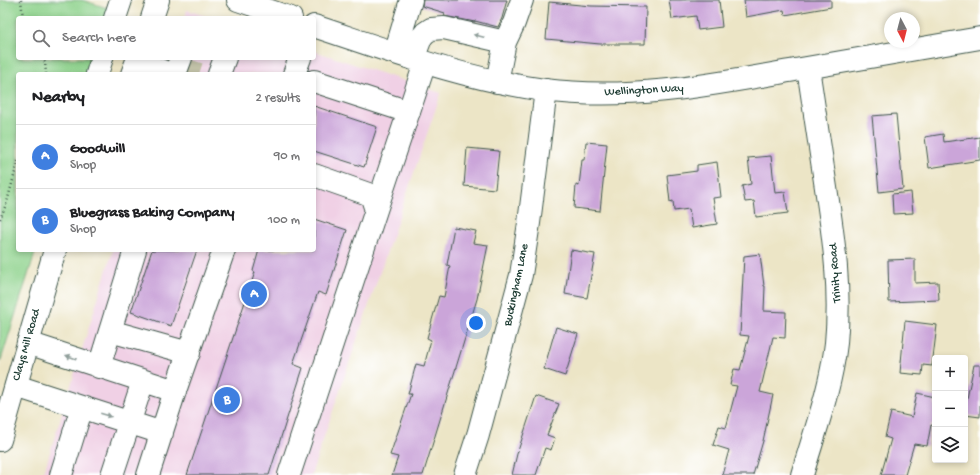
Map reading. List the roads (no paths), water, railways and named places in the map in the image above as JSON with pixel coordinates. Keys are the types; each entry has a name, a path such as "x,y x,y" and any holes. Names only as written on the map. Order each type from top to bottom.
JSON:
{"street":[{"path":"116,16 121,0"},
{"path":"153,16 158,0"},
{"path":"289,475 409,112 411,0"},
{"path":"497,82 505,42 514,23 522,0"},
{"path":"246,8 283,10"},
{"name":"Wellington Way","path":"316,27 411,59 497,82 546,90 630,94 672,91 719,84 980,38"},
{"path":"411,59 421,38 431,29 444,28 505,42"},
{"path":"98,72 101,60"},
{"path":"295,72 299,60"},
{"path":"135,64 178,69"},
{"name":"Trinity Road","path":"802,475 825,399 832,370 838,313 838,280 834,239 808,68"},
{"path":"316,82 409,112"},
{"name":"Buckingham Lane","path":"465,475 510,322 521,275 546,90"},
{"path":"316,176 371,195 376,210"},
{"name":"Clays Mill Road","path":"0,440 54,252"},
{"path":"99,367 134,252"},
{"path":"148,475 175,391 223,252"},
{"path":"110,331 189,353"},
{"path":"28,343 175,391"},
{"path":"112,475 143,381"},
{"path":"16,386 162,432"},
{"path":"60,475 82,408"}],"tunnel":[{"path":"187,70 193,72"}],"place":[{"name":"Goodwill","path":"254,294"},
{"name":"Bluegrass Baking Company","path":"227,400"}]}
